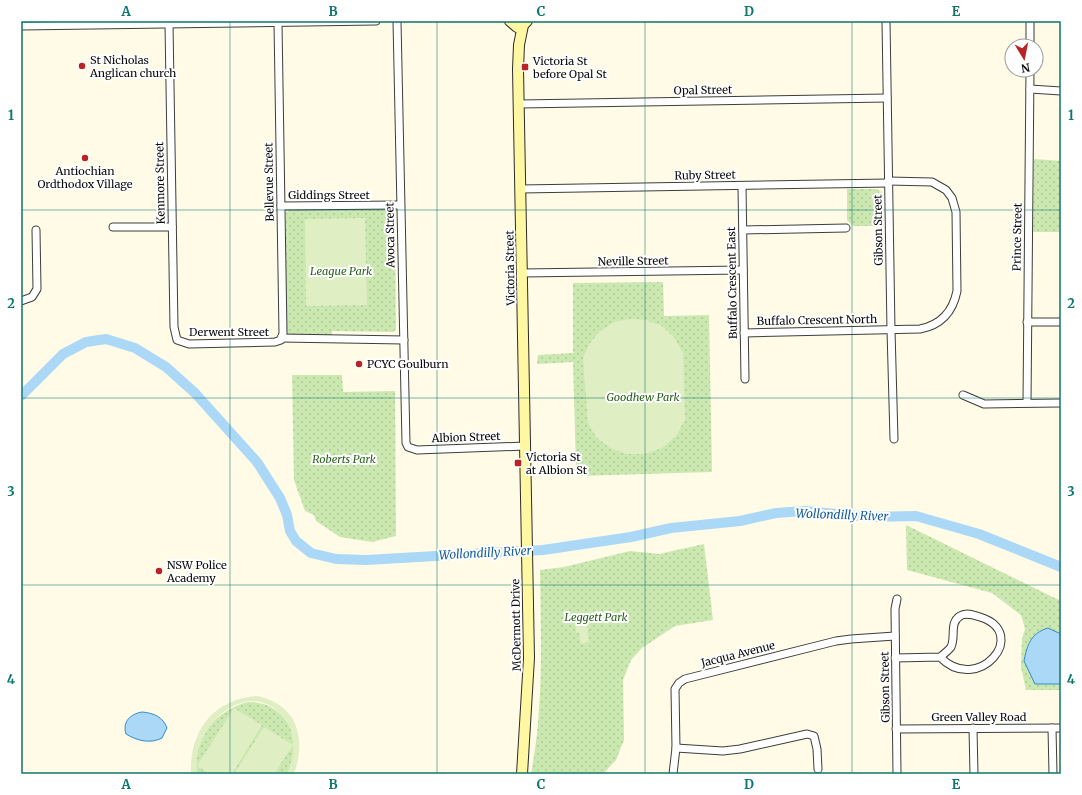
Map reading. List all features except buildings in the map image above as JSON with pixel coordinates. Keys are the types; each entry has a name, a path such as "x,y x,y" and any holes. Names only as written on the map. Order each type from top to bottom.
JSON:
{"main road":[{"name":"Victoria Street","path":"518,22 526,490"},
{"name":"McDermott Drive","path":"522,774 521,759 527,717 529,658 526,490"},
{"name":"McDermott Drive","path":"515,774 521,759"}],"street":[{"path":"21,26 85,23 169,24 376,21"},
{"name":"Avoca Street","path":"397,21 405,437 408,447"},
{"name":"Gibson Street","path":"886,21 894,439"},
{"path":"1030,21 1030,38"},
{"name":"Bellevue Street","path":"278,23 284,327 281,339"},
{"name":"Kenmore Street","path":"169,24 174,327 177,340"},
{"name":"Prince Street","path":"1026,403 1030,78"},
{"path":"1030,89 1061,91"},
{"name":"Opal Street","path":"520,104 887,98"},
{"name":"Ruby Street","path":"521,189 742,186 927,180 946,190 952,198 956,217 957,291 952,307 946,316 931,326 920,329 891,330"},
{"name":"Buffalo Crescent East","path":"742,186 745,379"},
{"name":"Giddings Street","path":"281,206 400,205"},
{"path":"113,227 172,227"},
{"path":"743,230 846,228"},
{"path":"21,301 32,297 37,289 36,230"},
{"name":"Neville Street","path":"522,273 743,270"},
{"path":"1027,322 1061,322"},
{"name":"Buffalo Crescent North","path":"744,332 891,330"},
{"name":"Derwent Street","path":"177,340 189,344 269,343 281,339 404,340"},
{"path":"963,395 984,404 1061,403"},
{"name":"Albion Street","path":"408,447 417,450 525,446"},
{"name":"Gibson Street","path":"897,599 895,609 897,774"},
{"path":"895,658 940,657 951,648 954,622 961,615 970,614 987,619 993,622 1000,630 1002,640 998,653 982,667 960,670 951,667 940,657"},
{"name":"Jacqua Avenue","path":"673,774 676,748 675,689 685,679 836,641 895,636"},
{"path":"973,728 974,774"},
{"path":"1052,728 1053,774"},
{"name":"Green Valley Road","path":"896,729 1061,728"},
{"path":"676,748 723,750 740,749 807,734 814,736 816,742 818,769"}],"green space":[{"path":"1034,159 1061,161 1061,232 1033,232"},
{"path":"847,189 876,189 882,192 884,226 853,226 847,220"},
{"name":"League Park","path":"388,207 393,210 395,215 396,330 393,332 332,331 332,337 286,336 286,212 292,209"},
{"path":"365,218 367,305 306,306 305,219"},
{"name":"Goodhew Park","path":"663,282 664,316 709,315 712,472 578,476 578,467 576,467 573,362 537,364 538,355 573,353 573,283"},
{"path":"630,319 646,320 662,326 674,337 683,353 685,420 676,436 662,448 645,454 627,454 610,448 596,437 588,423 583,358 590,343 600,331 614,322"},
{"name":"Roberts Park","path":"292,375 342,375 343,392 395,391 396,536 372,542 340,537 316,521 314,515 305,511 294,480"},
{"path":"906,525 1061,601 1061,690 1026,690 1021,667 1022,639 1025,629 1021,615 992,593 907,570"},
{"name":"Leggett Park","path":"704,544 713,620 675,626 642,648 631,660 623,680 624,740 616,760 603,774 531,774 540,698 540,570 564,567 630,551 659,554"},
{"path":"578,614 585,616 589,642 581,644 579,632 576,633 575,616"},
{"path":"257,696 271,700 281,706 290,715 295,724 299,736 299,748 298,761 294,774 287,774 291,765 293,751 291,729 288,722 279,712 264,703 249,701 234,706 221,714 210,727 201,742 197,758 197,774 191,774 191,759 194,745 199,732 207,720 216,711 228,704 241,698"},
{"path":"248,702 262,704 273,708 289,725 293,736 294,748 292,761 287,774 197,774 196,761 198,749 208,728 216,719 226,712 236,706"},
{"path":"234,708 262,725 232,774 210,774 197,766"},
{"path":"264,727 293,745 274,774 234,774"}],"water":[{"path":"1048,628 1061,634 1061,684 1035,684 1024,661 1025,655 1028,645 1034,636 1042,630"},
{"path":"142,712 150,713 163,721 167,728 162,738 153,741 144,741 126,734 125,725 128,719 134,714"}],"waterway":[{"name":"Wollondilly River","path":"21,396 63,354 86,342 106,339 135,348 166,367 195,393 257,462 280,498 287,515 290,531 296,541 311,553 336,559 366,560 543,550 631,537 671,528 740,521 776,513 805,511 869,517 916,516 979,534 1061,567"}],"place":[{"name":"St Nicholas Anglican church","path":"82,66"},
{"name":"Victoria St before Opal St","path":"525,67"},
{"name":"Antiochian Ordthodox Village","path":"85,158"},
{"name":"PCYC Goulburn","path":"359,364"},
{"name":"Victoria St at Albion St","path":"518,463"},
{"name":"NSW Police Academy","path":"159,571"}]}
